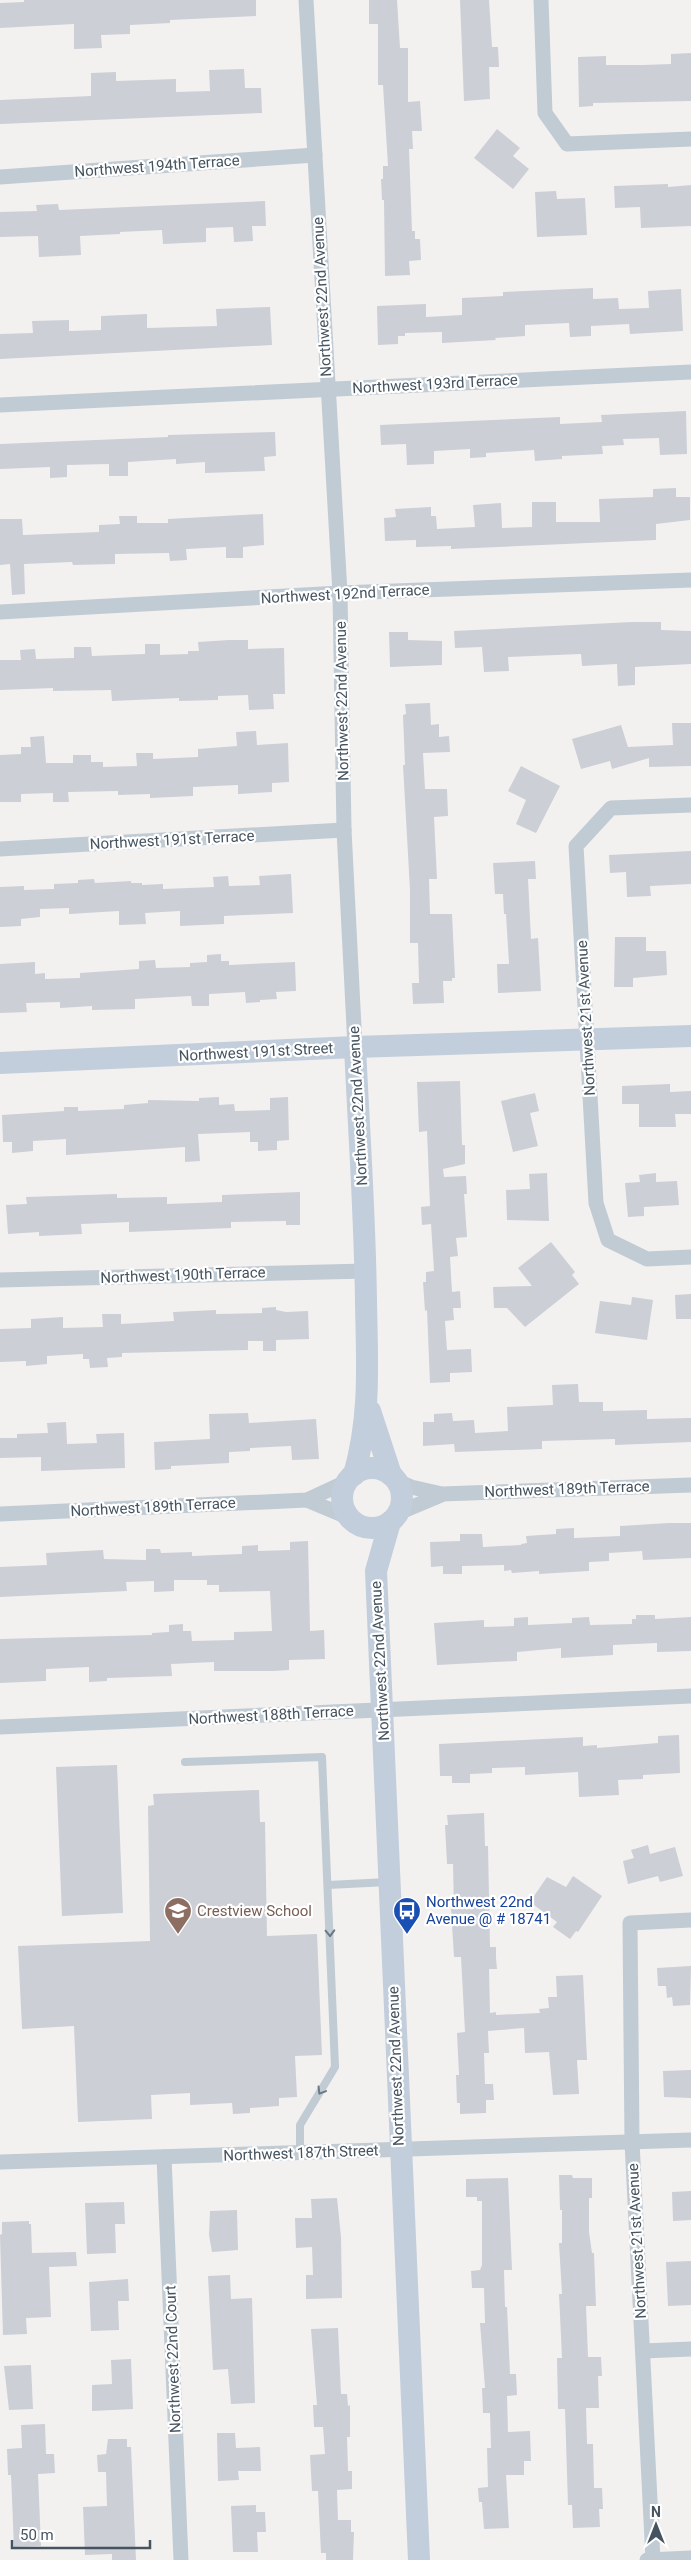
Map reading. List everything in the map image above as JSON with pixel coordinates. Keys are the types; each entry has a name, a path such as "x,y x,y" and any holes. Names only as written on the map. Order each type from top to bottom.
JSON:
{"street":[{"name":"Northwest 22nd Avenue","path":"306,0 340,594 344,830 366,1270 368,1403 362,1449 351,1478"},
{"path":"541,0 546,113 567,144 691,139"},
{"name":"Northwest 194th Terrace","path":"0,177 315,155"},
{"name":"Northwest 193rd Terrace","path":"0,405 691,372"},
{"name":"Northwest 192nd Terrace","path":"0,612 340,594 691,580"},
{"name":"Northwest 21st Avenue","path":"691,805 611,808 576,846 596,1203 608,1240 647,1259 691,1257"},
{"name":"Northwest 191st Terrace","path":"0,849 344,830"},
{"name":"Northwest 191st Street","path":"0,1063 356,1047 588,1041 691,1036"},
{"name":"Northwest 190th Terrace","path":"0,1280 366,1270"},
{"name":"Northwest 22nd Avenue","path":"368,1403 394,1478"},
{"path":"368,1468 378,1469 394,1478 403,1498 394,1518 372,1528 352,1520 343,1507 342,1498 351,1478 368,1468"},
{"name":"Northwest 189th Terrace","path":"0,1514 307,1500 351,1478"},
{"name":"Northwest 189th Terrace","path":"394,1478 424,1491 442,1494 691,1485"},
{"name":"Northwest 189th Terrace","path":"394,1518 442,1494"},
{"name":"Northwest 189th Terrace","path":"307,1500 352,1520"},
{"name":"Northwest 22nd Avenue","path":"376,1571 394,1518"},
{"name":"Northwest 22nd Avenue","path":"352,1520 364,1539 376,1571 419,2560"},
{"name":"Northwest 188th Terrace","path":"0,1727 691,1696"},
{"name":"Northwest 21st Avenue","path":"653,2560 632,2142 630,1923 691,1920"},
{"name":"Northwest 187th Street","path":"0,2162 691,2140"},
{"name":"Northwest 22nd Court","path":"164,2157 181,2560"},
{"path":"643,2351 691,2349"},
{"path":"647,2560 691,2558"}],"lane":[{"path":"185,1762 322,1757 335,2066 300,2125 300,2152"},
{"path":"328,1884 389,1882"}],"building":[{"path":"24,0 256,0 256,16 170,20 170,23 130,25 130,34 101,35 102,48 74,49 74,24 0,28 0,3 24,2"},
{"path":"369,0 397,0 400,48 408,48 408,102 420,101 422,131 412,131 413,149 409,149 412,231 415,231 415,239 420,239 421,260 409,261 410,275 385,276 384,200 382,200 381,179 383,179 383,166 388,166 383,85 378,85 378,24 369,24"},
{"path":"460,0 489,0 492,47 498,47 499,67 489,67 490,99 464,101"},
{"path":"691,53 691,101 593,103 593,106 579,107 578,57 606,56 606,65 643,65 671,64 671,54"},
{"path":"244,69 245,88 261,88 262,113 0,124 0,100 91,96 91,73 116,72 116,81 176,79 176,92 210,91 209,70"},
{"path":"497,129 520,148 513,156 529,169 513,189 474,158"},
{"path":"668,184 668,187 691,185 691,226 641,228 640,207 615,208 614,186"},
{"path":"556,191 557,199 585,198 587,235 537,237 535,192"},
{"path":"265,201 266,226 252,226 253,241 234,242 233,227 206,228 206,242 163,244 162,230 120,232 120,234 80,236 81,255 39,257 38,236 0,237 0,212 37,211 36,205 58,204 59,210"},
{"path":"593,288 593,299 618,298 619,309 649,308 648,291 681,289 683,331 630,334 629,324 591,326 591,336 570,337 569,323 525,325 525,336 495,338 496,340 442,343 442,332 405,333 405,336 398,336 398,344 378,345 377,306 426,304 426,317 462,315 462,298 503,296 503,292"},
{"path":"270,307 272,345 0,359 0,334 33,333 32,321 69,320 69,331 101,330 101,316 147,314 147,328 217,326 216,309"},
{"path":"686,411 687,454 660,455 659,438 623,439 624,445 602,446 603,454 562,456 562,459 535,461 534,450 486,453 486,457 470,458 470,449 434,451 434,464 407,465 406,444 381,445 380,425 560,417 560,424 602,422 601,415"},
{"path":"275,432 276,456 264,457 265,471 205,473 205,462 176,464 176,459 128,462 128,476 109,476 109,464 67,465 67,477 50,478 50,467 0,469 0,444 168,437 168,435"},
{"path":"676,488 676,497 690,497 690,520 656,524 656,540 451,549 451,546 416,547 416,540 385,541 384,518 396,517 395,509 431,507 431,516 436,516 437,529 475,527 473,505 501,503 502,528 532,527 532,502 556,502 556,522 600,522 599,499 653,497 653,489"},
{"path":"263,514 264,545 243,547 243,558 226,558 226,547 186,549 187,560 170,561 169,553 115,554 115,564 73,565 72,562 24,564 25,594 12,595 10,564 0,565 0,519 22,519 23,535 99,532 99,525 120,524 119,516 137,516 137,523 168,523 168,519"},
{"path":"661,622 661,630 691,631 691,664 635,667 635,685 618,686 617,664 582,666 581,654 508,657 509,671 484,672 482,647 455,648 454,631"},
{"path":"389,632 408,632 408,640 442,641 442,665 390,667"},
{"path":"248,640 248,649 284,648 285,694 273,694 274,709 249,710 248,695 218,696 218,700 179,701 179,698 112,701 111,690 53,691 53,688 0,690 0,660 21,660 20,650 35,649 36,659 74,658 74,647 91,647 92,656 145,654 145,644 160,644 160,655 188,654 188,651 199,651 198,642"},
{"path":"430,703 431,725 439,724 439,737 449,736 450,752 423,753 425,789 447,789 448,816 434,817 437,879 429,879 430,914 452,914 455,978 452,978 452,981 443,981 444,1003 413,1004 412,983 419,983 418,943 410,943 410,890 403,765 405,765 403,715 406,714 405,704"},
{"path":"672,723 691,723 691,766 649,767 649,758 612,769 610,761 581,769 572,739 621,725 628,747 673,745"},
{"path":"256,731 257,745 288,743 289,782 272,783 272,792 238,794 238,785 193,787 193,796 150,798 150,794 118,795 118,791 68,792 69,802 53,802 53,793 21,794 21,802 0,802 0,755 21,754 21,747 31,747 30,737 44,736 46,763 73,763 73,755 91,755 91,762 103,762 103,767 137,766 136,753 153,753 153,759 198,757 198,749 237,746 236,732"},
{"path":"521,766 560,786 536,833 516,824 526,800 508,791"},
{"path":"691,851 691,884 650,886 651,896 627,897 626,872 610,873 609,855"},
{"path":"535,861 536,879 528,879 531,939 538,938 541,991 498,993 497,964 509,964 503,894 495,894 493,863"},
{"path":"291,874 293,913 224,916 224,924 180,926 180,911 145,913 146,924 119,925 119,911 69,914 69,908 40,909 40,917 21,919 21,926 0,927 0,887 24,886 24,890 54,889 54,884 78,883 78,880 94,879 95,883 131,881 131,883 142,883 142,885 163,884 163,889 214,887 213,877 228,876 229,886 260,885 259,876"},
{"path":"615,937 646,937 646,951 666,951 667,975 633,978 633,987 614,987"},
{"path":"221,954 221,961 229,961 229,965 295,962 296,991 276,992 277,999 246,1003 245,992 209,994 209,1006 192,1006 191,996 135,999 135,1009 92,1010 92,1006 60,1008 60,1002 26,1003 27,1012 0,1013 0,964 35,962 35,974 45,973 45,979 80,978 80,973 139,969 139,961 155,960 156,968 190,967 190,963 207,962 207,955"},
{"path":"460,1081 462,1145 465,1145 465,1164 443,1169 444,1177 466,1176 467,1194 464,1194 467,1237 456,1238 458,1256 450,1257 452,1292 460,1291 461,1308 453,1308 454,1320 445,1321 447,1350 471,1349 472,1372 450,1373 450,1382 430,1383 427,1310 425,1311 423,1282 426,1282 426,1272 434,1271 431,1224 422,1225 421,1207 430,1206 427,1131 419,1132 417,1082"},
{"path":"670,1084 670,1092 691,1091 691,1114 675,1114 676,1127 639,1127 639,1104 622,1104 622,1086"},
{"path":"535,1093 539,1111 530,1113 538,1146 513,1152 501,1101"},
{"path":"219,1097 219,1105 234,1104 235,1111 270,1110 270,1098 288,1097 289,1140 277,1141 277,1150 258,1151 258,1142 250,1142 250,1132 198,1134 200,1161 185,1162 185,1147 66,1155 66,1139 33,1141 33,1151 12,1153 12,1142 3,1142 2,1115 64,1111 64,1107 78,1107 78,1111 124,1109 124,1105 148,1103 148,1100 199,1101 199,1098"},
{"path":"547,1173 549,1221 507,1220 506,1190 530,1189 529,1174"},
{"path":"656,1173 656,1182 677,1181 679,1205 644,1207 644,1216 628,1217 625,1183 640,1182 639,1175"},
{"path":"300,1192 300,1225 286,1225 286,1221 231,1222 231,1228 129,1232 129,1222 81,1224 82,1234 39,1236 39,1232 8,1234 6,1205 27,1204 26,1197 117,1194 117,1198 167,1197 167,1204 222,1202 222,1195"},
{"path":"551,1242 575,1272 572,1275 579,1284 525,1327 507,1308 494,1308 493,1287 532,1286 518,1268"},
{"path":"691,1294 691,1319 676,1319 675,1295"},
{"path":"632,1297 653,1300 647,1340 595,1333 600,1301 631,1305"},
{"path":"276,1307 276,1310 286,1312 308,1311 309,1339 276,1340 276,1351 263,1351 263,1341 248,1341 248,1350 122,1353 122,1357 107,1358 108,1367 90,1368 89,1359 83,1359 83,1354 47,1356 47,1364 26,1366 26,1361 0,1362 0,1329 31,1328 31,1319 63,1317 63,1328 103,1327 102,1314 121,1314 121,1324 174,1321 173,1312 216,1310 216,1314 262,1313 262,1308"},
{"path":"578,1384 579,1402 603,1402 603,1411 647,1410 647,1419 691,1418 691,1442 615,1445 615,1439 542,1441 542,1449 455,1452 454,1444 423,1446 423,1422 434,1422 434,1414 452,1413 453,1421 474,1420 475,1433 508,1431 507,1407 553,1405 552,1385"},
{"path":"248,1413 249,1423 316,1419 319,1459 292,1460 291,1446 250,1448 250,1451 229,1452 229,1463 171,1466 171,1469 155,1470 154,1442 210,1439 209,1414"},
{"path":"66,1422 67,1444 97,1443 96,1434 124,1433 125,1468 41,1471 41,1457 0,1458 0,1438 17,1438 17,1434 48,1433 47,1423"},
{"path":"691,1523 691,1558 643,1560 642,1551 609,1553 609,1561 589,1562 589,1571 539,1574 539,1571 512,1573 511,1570 504,1571 504,1565 462,1566 462,1574 443,1574 443,1566 431,1567 430,1542 460,1541 460,1534 482,1534 483,1547 521,1545 527,1543 526,1536 556,1534 556,1529 574,1528 574,1538 620,1536 620,1526"},
{"path":"308,1541 310,1631 324,1630 325,1659 289,1660 289,1670 274,1671 214,1671 214,1662 171,1664 172,1676 107,1678 107,1681 89,1682 89,1667 46,1669 46,1681 0,1683 0,1639 152,1635 152,1633 169,1632 169,1625 183,1624 183,1631 191,1631 192,1641 234,1640 234,1632 272,1631 270,1591 219,1592 219,1585 207,1585 207,1580 174,1580 174,1591 154,1592 154,1581 126,1582 127,1591 0,1597 0,1567 47,1565 46,1553 103,1550 104,1559 146,1560 146,1549 160,1549 161,1553 192,1552 192,1556 242,1554 242,1546 258,1545 258,1551 290,1550 290,1542"},
{"path":"636,1615 655,1615 655,1619 691,1617 691,1651 657,1652 657,1643 613,1645 613,1655 561,1658 561,1648 517,1652 517,1661 437,1665 434,1623 484,1620 484,1627 514,1626 514,1618 528,1617 528,1625 572,1623 572,1618 589,1617 590,1625 632,1624 632,1619 636,1619"},
{"path":"679,1735 680,1773 643,1775 643,1779 618,1780 619,1795 579,1797 578,1772 525,1775 525,1767 492,1768 492,1773 470,1774 470,1783 452,1783 452,1776 440,1776 439,1744 583,1737 583,1746 597,1745 597,1748 658,1743 658,1736"},
{"path":"117,1765 123,1913 62,1916 56,1767"},
{"path":"259,1790 260,1822 265,1822 267,1936 317,1934 322,2055 295,2056 297,2097 279,2098 279,2106 250,2108 250,2113 233,2114 232,2103 190,2105 190,2093 151,2095 152,2119 78,2122 74,2026 22,2029 18,1946 150,1941 148,1806 154,1805 153,1794"},
{"path":"484,1813 485,1846 488,1846 490,1947 496,1947 497,1969 489,1969 490,2013 496,2012 496,2015 540,2013 539,2009 549,2008 548,1997 557,1997 556,1976 583,1975 587,2060 577,2060 579,2094 553,2095 549,2052 525,2053 524,2028 488,2031 489,2053 484,2053 485,2084 493,2084 494,2100 486,2100 486,2113 460,2114 460,2103 457,2103 456,2075 459,2075 457,2033 465,2032 461,1957 454,1957 451,1909 454,1909 453,1864 447,1864 445,1825 448,1825 447,1815"},
{"path":"648,1845 650,1854 675,1847 683,1876 660,1882 658,1876 628,1884 623,1861 634,1858 631,1850"},
{"path":"573,1876 602,1896 578,1932 576,1931 570,1939 553,1927 557,1922 530,1902 547,1877 566,1887"},
{"path":"691,1966 690,2005 673,2006 672,1997 667,1998 666,1986 658,1986 657,1968"},
{"path":"691,2070 691,2098 664,2097 663,2071"},
{"path":"559,2175 572,2175 573,2178 592,2178 592,2198 589,2198 589,2232 592,2253 594,2253 596,2306 586,2306 588,2357 601,2357 602,2376 598,2376 599,2408 586,2408 587,2444 593,2444 594,2488 602,2488 603,2509 599,2509 600,2527 573,2528 572,2505 568,2505 565,2409 558,2409 557,2358 562,2358 559,2294 562,2294 559,2243 562,2243 562,2210 560,2210"},
{"path":"508,2178 512,2270 504,2270 505,2307 507,2307 510,2374 516,2374 517,2395 507,2396 508,2432 530,2431 531,2461 524,2461 524,2475 506,2475 509,2528 484,2529 482,2502 479,2502 478,2488 488,2487 487,2448 491,2448 490,2413 483,2413 482,2388 485,2388 480,2323 485,2323 484,2288 472,2288 471,2271 480,2270 482,2265 482,2201 477,2201 477,2197 466,2197 466,2179"},
{"path":"691,2191 691,2220 673,2221 672,2192"},
{"path":"337,2198 341,2237 342,2298 306,2299 306,2275 313,2275 312,2247 296,2248 295,2218 312,2218 311,2199"},
{"path":"124,2202 125,2224 115,2224 116,2253 87,2254 85,2203"},
{"path":"237,2210 238,2250 212,2252 209,2235 210,2211"},
{"path":"29,2221 29,2224 31,2224 32,2253 76,2252 77,2266 49,2267 51,2317 26,2318 27,2334 3,2335 0,2235 2,2234 2,2222"},
{"path":"691,2261 691,2305 668,2306 666,2262"},
{"path":"230,2275 231,2299 252,2298 255,2403 231,2404 228,2369 213,2370 208,2276"},
{"path":"128,2279 129,2301 118,2301 119,2330 91,2331 89,2282"},
{"path":"338,2328 341,2394 347,2394 348,2406 350,2405 350,2437 347,2437 348,2471 352,2471 352,2489 337,2490 338,2520 351,2520 351,2532 354,2532 353,2560 326,2560 326,2553 321,2553 318,2491 312,2491 310,2455 325,2454 323,2427 314,2427 313,2405 317,2405 311,2329"},
{"path":"131,2359 133,2409 92,2411 92,2385 112,2384 111,2360"},
{"path":"31,2365 33,2409 9,2410 4,2366"},
{"path":"45,2424 46,2454 54,2454 55,2473 38,2474 41,2546 14,2547 11,2475 8,2475 7,2449 22,2448 21,2425"},
{"path":"217,2433 235,2433 236,2448 260,2447 261,2471 238,2471 239,2480 218,2481"},
{"path":"108,2439 127,2439 127,2447 131,2447 136,2560 112,2560 112,2554 85,2555 83,2507 107,2506 106,2472 98,2472 97,2455 106,2454"},
{"path":"256,2505 256,2512 265,2512 266,2532 257,2532 258,2552 233,2552 231,2506"}],"place":[{"name":"Crestview School","path":"178,1935"},
{"name":"Northwest 22nd Avenue @ # 18741","path":"407,1935"}]}
